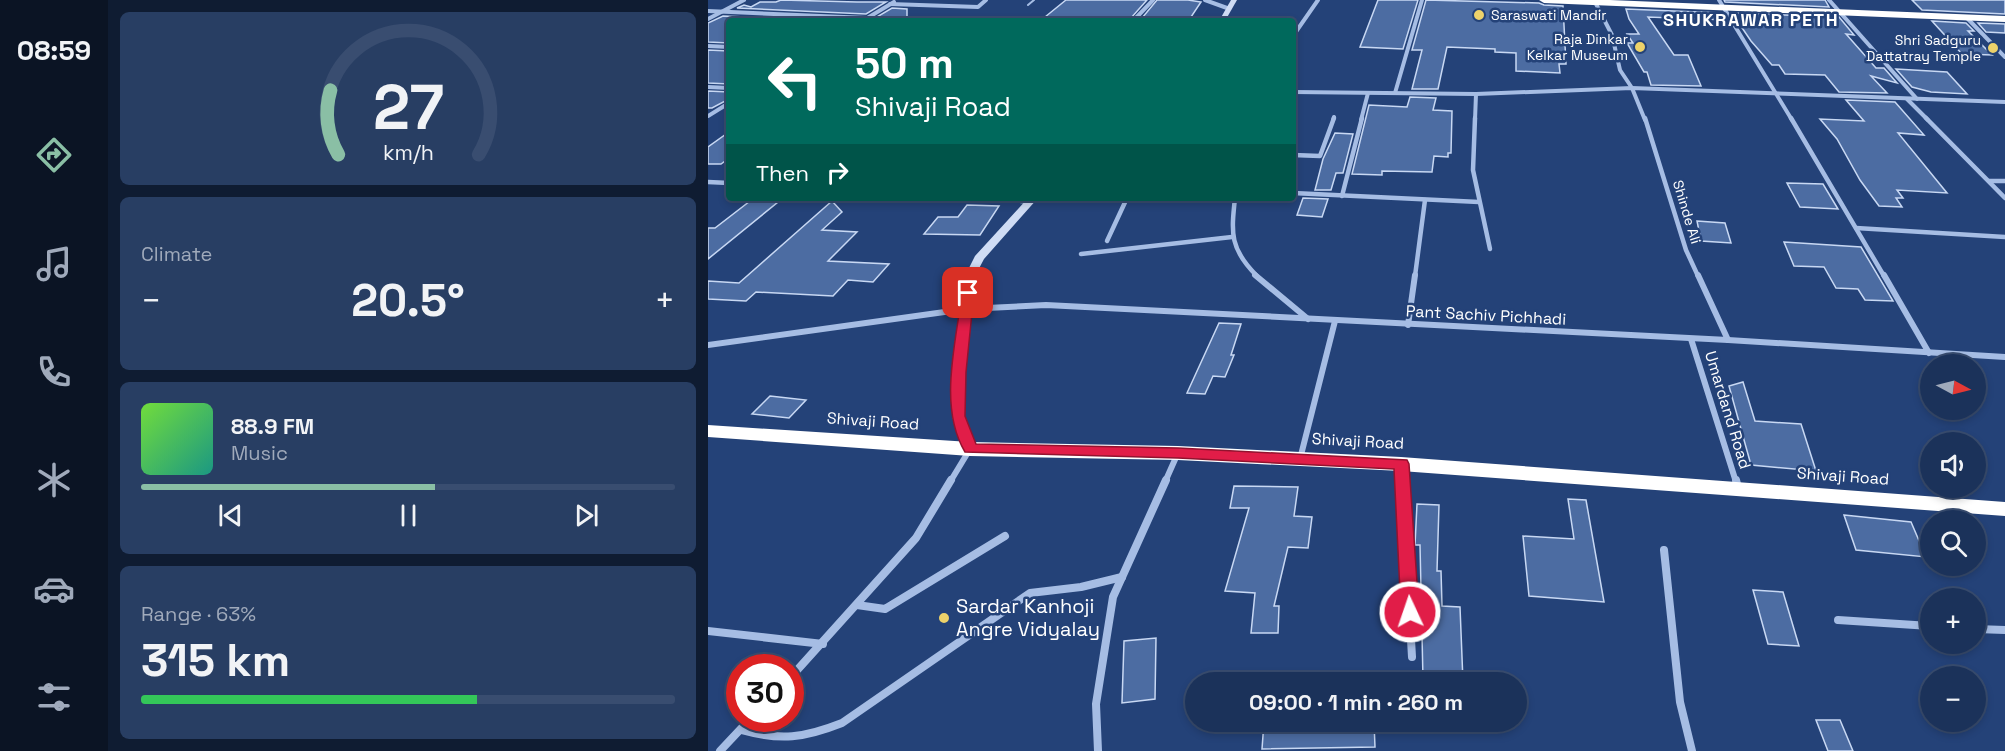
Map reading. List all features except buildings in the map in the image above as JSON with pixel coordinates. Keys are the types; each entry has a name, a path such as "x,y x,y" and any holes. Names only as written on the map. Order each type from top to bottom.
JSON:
{"highway":[{"path":"1546,0 1721,3 1839,12 2005,19"},
{"name":"Shivaji Road","path":"708,431 970,449 1178,453 1401,464 2005,509"}],"street":[{"path":"708,19 744,0"},
{"path":"868,18 897,0"},
{"path":"890,4 978,7 986,0"},
{"path":"1136,18 1153,0"},
{"path":"1205,0 1227,8"},
{"path":"1223,18 1227,8 1234,0"},
{"path":"1296,32 1318,0"},
{"path":"1395,93 1422,0"},
{"path":"1830,0 1917,99"},
{"name":"Shinde Ali","path":"1596,2 1612,35 1620,70 1632,88 1651,134 1686,250 1728,340"},
{"path":"1721,3 1929,353"},
{"path":"708,11 829,18"},
{"path":"1966,17 2005,57"},
{"path":"708,46 726,47"},
{"path":"708,87 726,88"},
{"path":"1296,92 1476,94 1632,88 2005,102"},
{"path":"1341,196 1368,93"},
{"path":"1476,94 1473,170 1490,249"},
{"path":"1907,99 2005,198"},
{"path":"708,116 726,105"},
{"path":"1296,155 1320,156 1334,117"},
{"path":"1988,181 2005,181"},
{"path":"708,182 726,183"},
{"path":"1296,193 1479,202"},
{"path":"1408,325 1425,200"},
{"path":"804,664 915,538 970,449 958,416 959,372 969,278 979,258 1029,201"},
{"path":"1107,241 1126,201"},
{"path":"1235,201 1232,237 1247,266 1269,289 1308,319"},
{"path":"1856,228 2005,237"},
{"path":"1081,254 1232,237"},
{"name":"Pant Sachiv Pichhadi","path":"708,345 966,309 1046,305 1728,340 2005,357"},
{"path":"1300,459 1335,321"},
{"name":"Umardand Road","path":"1691,339 1738,489"},
{"path":"1098,751 1096,704 1113,597 1178,453"},
{"path":"1401,464 1412,657"},
{"path":"857,605 885,609 1005,536"},
{"path":"1664,550 1680,702 1692,751"},
{"path":"749,732 783,740 821,732 842,723 1030,593 1082,586 1122,577"},
{"path":"1838,620 1920,625"},
{"path":"1986,629 2005,630"},
{"path":"708,631 823,644"},
{"path":"720,751 739,732"}],"lane":[{"path":"1028,5 1034,0"}],"place":[{"name":"Saraswati Mandir","path":"1479,15"},
{"name":"Raja Dinkar Kelkar Museum","path":"1640,47"},
{"name":"Shri Sadguru Dattatray Temple","path":"1993,48"},
{"name":"Sardar Kanhoji Angre Vidyalay","path":"944,618"}],"district":[{"name":"SHUKRAWAR PETH","path":"1751,19"}],"route":[{"path":"968,293 959,372 958,416 970,449 1178,453 1401,464 1410,612"}]}
